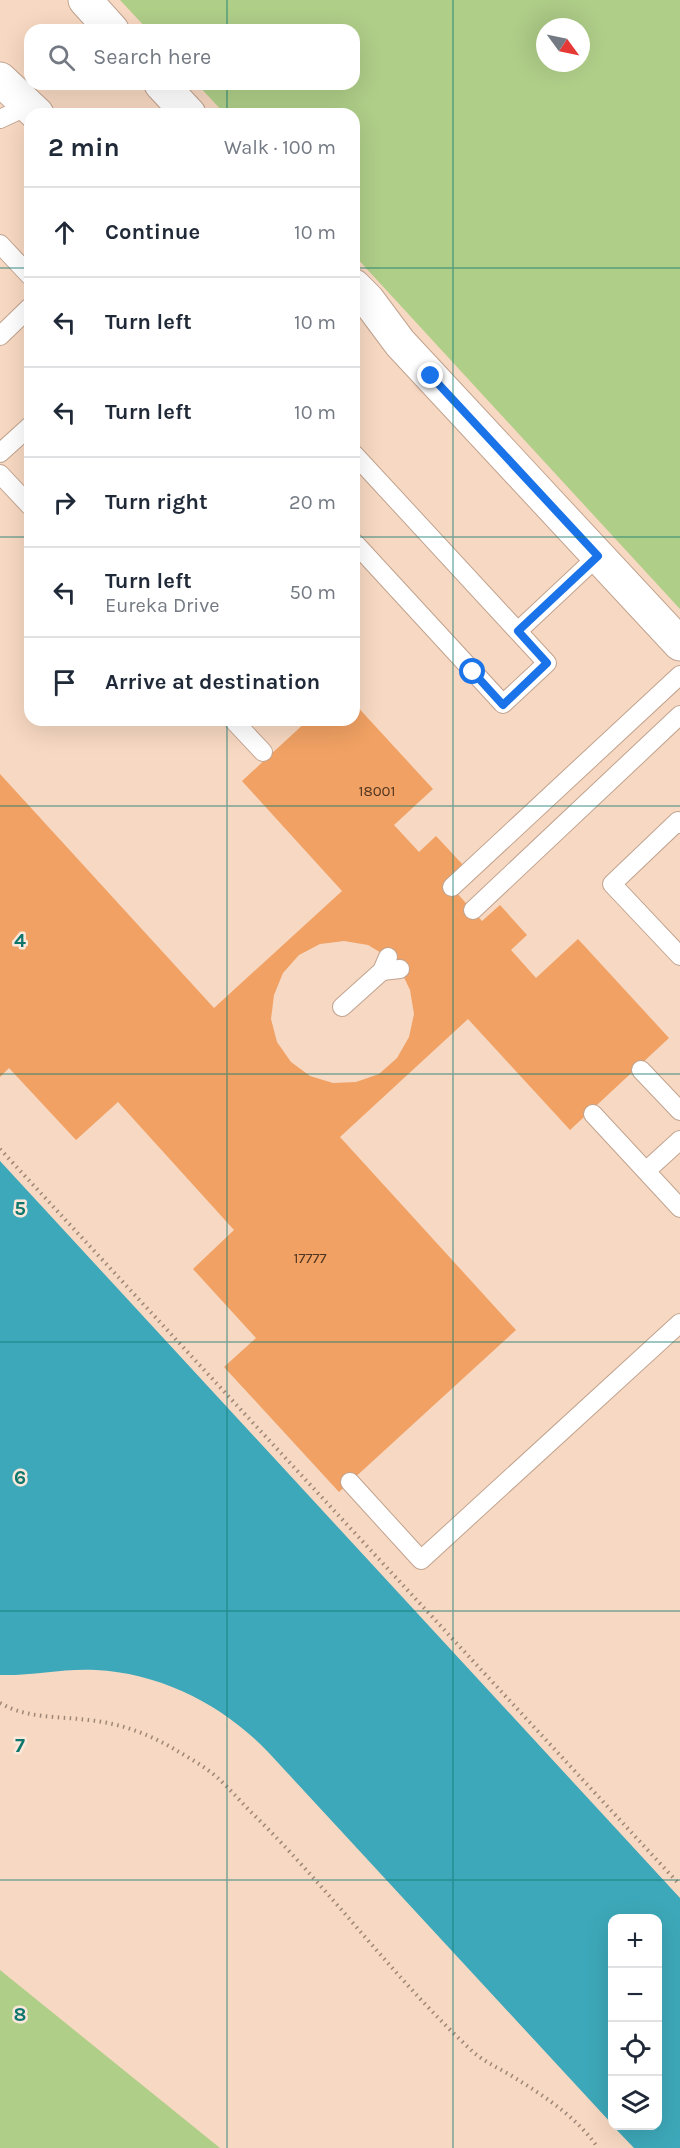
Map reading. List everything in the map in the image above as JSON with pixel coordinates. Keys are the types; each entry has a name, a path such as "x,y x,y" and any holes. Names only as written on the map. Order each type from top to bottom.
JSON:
{"street":[{"path":"85,0 107,24"},
{"path":"0,79 22,113"},
{"path":"167,90 183,108"},
{"path":"360,292 400,343 680,644"},
{"path":"360,324 400,343"}],"lane":[{"path":"0,244 24,270"},
{"path":"0,336 24,313"},
{"path":"0,453 24,431"},
{"path":"360,460 547,663 503,705 360,549"},
{"path":"0,474 24,500"},
{"path":"518,631 598,556"},
{"path":"452,887 680,675"},
{"path":"472,910 680,715"},
{"path":"239,726 264,752"},
{"path":"680,824 678,821 612,884 680,956"},
{"path":"342,1007 390,966"},
{"path":"641,1070 680,1111"},
{"path":"593,1114 680,1208"},
{"path":"646,1171 680,1140"},
{"path":"350,1482 421,1560 680,1323"}],"path":[{"path":"0,1149 680,1885"},
{"path":"0,1703 30,1715 87,1719 134,1730 172,1748 212,1773 306,1867 383,1957 460,2039 483,2060 524,2084 567,2114 584,2129 598,2148"}],"green space":[{"path":"120,0 680,0 680,609 360,262 360,108 219,108 203,90 360,90 360,24 142,24"},
{"path":"0,1970 220,2148 0,2148"}],"water":[{"path":"0,1161 680,1898 680,2148 634,2148 617,2130 662,2130 662,1914 608,1914 608,2120 269,1753 233,1721 212,1707 168,1685 120,1672 84,1670 0,1675"}],"building":[{"path":"360,710 433,789 394,825 419,852 436,836 464,866 447,882 482,921 500,905 527,935 511,950 536,978 578,939 669,1038 570,1130 468,1019 340,1137 516,1330 339,1492 224,1367 256,1338 193,1269 234,1230 118,1102 76,1140 9,1068 0,1077 0,774 214,1008 342,891 242,781 302,726 360,726","holes":["344,941 368,945 388,957 400,969 410,990 414,1014 409,1037 397,1058 379,1074 356,1082 333,1083 310,1076 291,1062 277,1042 271,1019 274,995 283,973 299,955 320,944"]}],"route":[{"path":"431,376 598,556 518,631 547,663 503,705 473,672"}]}
